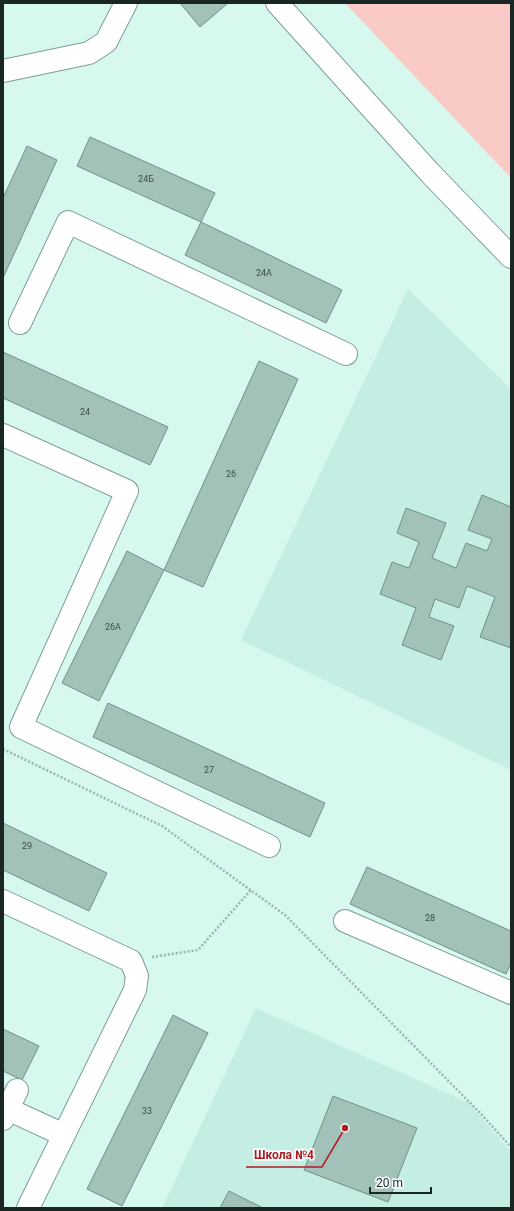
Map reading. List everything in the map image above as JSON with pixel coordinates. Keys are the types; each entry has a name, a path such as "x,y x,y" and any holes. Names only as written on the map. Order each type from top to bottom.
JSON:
{"street":[{"path":"3,71 89,53 106,42 126,3"},
{"path":"277,3 430,172 511,257"},
{"path":"20,323 68,222 346,354"},
{"path":"3,435 127,491 21,726 269,846"},
{"path":"3,901 131,961 137,976 135,990 28,1208"},
{"path":"345,921 511,993"},
{"path":"17,1090 5,1111 64,1135"}],"path":[{"path":"3,749 162,826 286,915 482,1115 511,1147"},
{"path":"137,976 150,958 198,950 251,890"}],"shaded area":[{"path":"345,3 511,3 511,178"},
{"path":"408,289 511,389 511,770 241,640"},
{"path":"256,1008 469,1103 511,1152 511,1208 162,1208"}],"building":[{"path":"180,3 228,3 200,27"},
{"path":"90,137 215,193 201,222 77,166"},
{"path":"27,146 57,160 3,278 3,198"},
{"path":"201,222 342,290 326,323 185,255"},
{"path":"3,352 168,427 150,465 3,398"},
{"path":"259,361 298,379 203,587 164,570"},
{"path":"482,495 511,507 511,648 480,637 495,597 467,586 459,608 435,599 429,617 454,626 441,660 402,645 416,608 380,594 392,562 409,568 419,542 397,533 406,508 446,523 432,558 456,568 466,543 487,551 492,539 468,530"},
{"path":"127,551 164,570 99,701 62,683"},
{"path":"108,703 325,803 310,837 93,737"},
{"path":"3,823 107,873 89,911 3,870"},
{"path":"367,867 511,931 511,963 506,974 350,904"},
{"path":"173,1015 208,1033 122,1206 87,1189"},
{"path":"3,1029 39,1046 22,1080 3,1071"},
{"path":"333,1096 417,1128 388,1202 304,1170"},
{"path":"229,1191 263,1208 220,1208"}],"place":[{"name":"Школа №4","path":"345,1128"}]}
